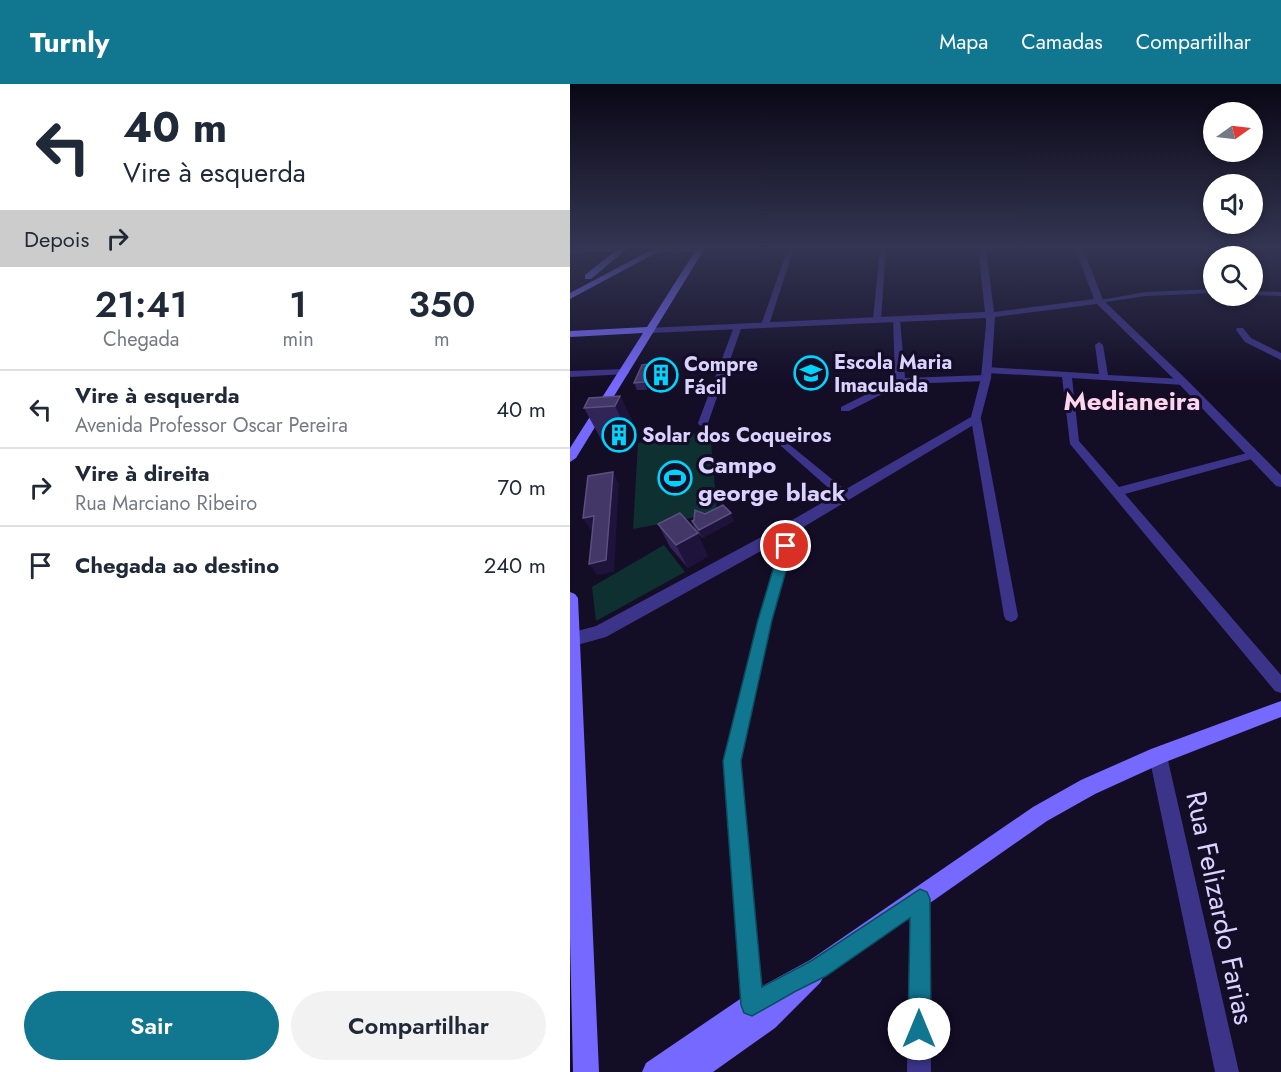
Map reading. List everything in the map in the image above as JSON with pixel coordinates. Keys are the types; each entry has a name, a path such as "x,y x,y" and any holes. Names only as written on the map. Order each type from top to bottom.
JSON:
{"main road":[{"path":"570,458 672,294"},
{"path":"570,334 650,330"},
{"path":"570,598 586,1072"},
{"path":"656,1072 752,1005 818,968 1040,814 1088,787 1158,756 1281,709"},
{"path":"691,1072 766,1019 818,968"}],"street":[{"path":"765,325 775,294"},
{"path":"877,320 879,294"},
{"path":"988,294 991,324 986,374 976,419 1011,616"},
{"path":"1096,294 1099,301 1184,382 1281,483"},
{"path":"650,330 990,315 1145,294"},
{"path":"896,319 900,381"},
{"path":"702,423 738,326"},
{"path":"1240,330 1248,340 1281,357"},
{"path":"1099,345 1104,378"},
{"path":"570,374 624,372"},
{"path":"845,408 900,381 986,374 1184,382"},
{"path":"1067,376 1074,442 1281,686"},
{"path":"570,640 600,632 792,527 976,419"},
{"path":"784,444 845,496"},
{"path":"1117,492 1255,455"},
{"path":"752,1005 732,761 765,620 792,527"},
{"name":"Rua Felizardo Farias","path":"1158,756 1227,1072"},
{"path":"919,1072 920,899"}],"green space":[{"name":"Campo george black","path":"710,431 717,513 633,529 638,443"},
{"path":"664,545 685,572 596,621 592,587"}],"building":[{"path":"651,364 644,382 634,383 642,365"},
{"path":"620,396 615,406 584,408 589,398"},
{"path":"613,472 606,560 589,564 594,516 583,518 588,476"},
{"path":"723,505 731,513 699,530 692,521 695,510 705,514"},
{"path":"680,513 698,533 676,545 658,524"}],"place":[{"name":"Escola Maria Imaculada","path":"811,373"},
{"name":"Compre Fácil","path":"661,375"},
{"name":"Solar dos Coqueiros","path":"619,435"},
{"name":"Campo george black","path":"675,478"}],"district":[{"name":"Medianeira","path":"1132,401"}],"route":[{"path":"786,546 765,620 732,761 752,1005 818,968 920,899 919,1029"}]}
